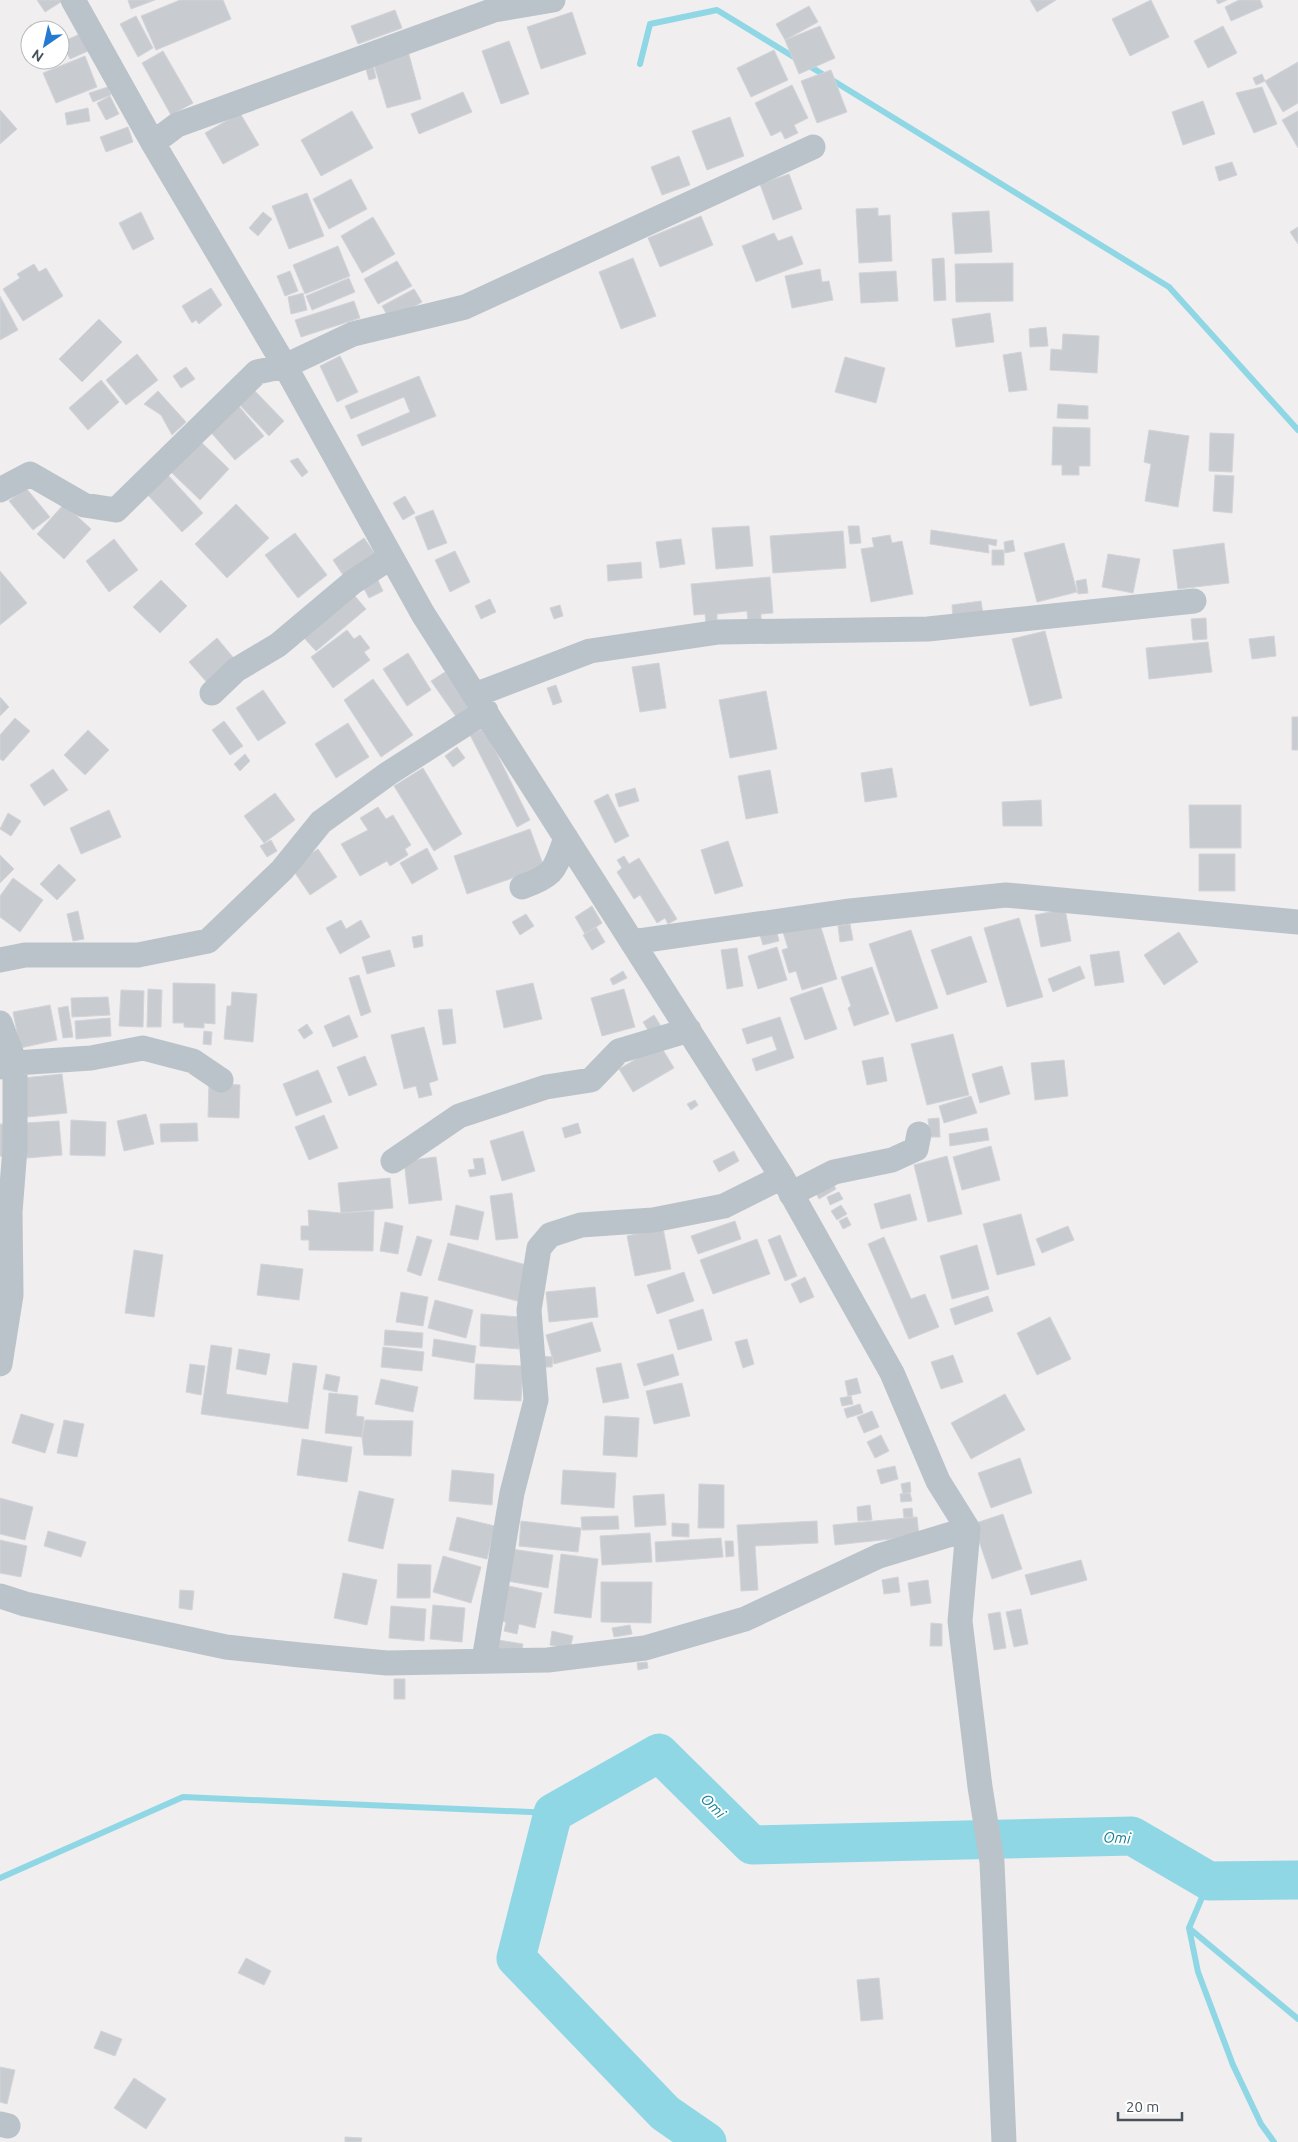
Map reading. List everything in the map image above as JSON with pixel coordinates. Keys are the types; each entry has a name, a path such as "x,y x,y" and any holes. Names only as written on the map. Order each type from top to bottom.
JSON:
{"street":[{"path":"73,0 152,143 285,366 423,614 689,1030 786,1186 892,1373 938,1481 968,1529 960,1622 980,1787 992,1862 1004,2142"},
{"path":"152,143 177,125 494,10 553,0"},
{"path":"0,490 30,474 84,505 116,510 257,372 285,366 353,334 465,307 813,147"},
{"path":"212,693 236,670 278,645 353,582 391,557"},
{"path":"0,960 24,954 138,955 208,940 282,870 321,822 481,703 590,651 719,632 928,629 1194,601"},
{"path":"522,887 546,878 554,869 566,838"},
{"path":"632,942 850,911 1006,895 1298,922"},
{"path":"0,1023 8,1065 15,1148 10,1212 11,1295 0,1364"},
{"path":"393,1161 459,1116 546,1088 591,1080 619,1051 689,1030"},
{"path":"8,1065 91,1058 143,1048 193,1061 221,1080"},
{"path":"484,1660 512,1493 536,1400 529,1310 539,1248 550,1235 581,1225 653,1220 724,1206 834,1172 892,1160 916,1149 920,1134"},
{"path":"0,1596 24,1604 226,1647 387,1663 548,1660 645,1648 746,1619 879,1556 968,1529"}],"building":[{"path":"37,0 64,0 45,12"},
{"path":"128,0 155,0 131,9"},
{"path":"180,0 223,0 231,19 156,50 141,16"},
{"path":"1030,0 1056,0 1037,12"},
{"path":"1151,0 1169,37 1130,56 1112,19"},
{"path":"1216,0 1227,0 1218,4"},
{"path":"1239,0 1260,0 1263,7 1231,21 1225,7"},
{"path":"809,6 818,22 785,40 776,24"},
{"path":"395,10 402,28 358,44 351,26"},
{"path":"572,12 586,54 541,69 527,27"},
{"path":"136,16 153,48 138,57 120,24"},
{"path":"820,26 835,58 799,74 785,40"},
{"path":"1223,26 1237,53 1208,68 1194,41"},
{"path":"80,34 88,51 70,59 70,38"},
{"path":"509,41 529,94 501,104 482,51"},
{"path":"774,50 788,80 751,97 737,68"},
{"path":"163,51 193,103 171,115 142,63"},
{"path":"408,51 421,99 387,108 373,61"},
{"path":"85,56 97,87 56,103 43,73 50,70 70,70 70,62"},
{"path":"1298,62 1298,103 1283,112 1265,81"},
{"path":"373,64 376,78 369,80 365,66"},
{"path":"831,70 847,112 817,123 801,81"},
{"path":"1262,74 1265,81 1256,85 1253,78"},
{"path":"792,85 808,118 794,125 798,133 785,139 781,131 771,136 755,103"},
{"path":"108,87 111,95 93,102 89,93"},
{"path":"1262,87 1277,124 1254,133 1236,93"},
{"path":"463,92 472,112 419,134 411,114"},
{"path":"110,96 119,114 106,120 97,103"},
{"path":"1203,101 1215,134 1183,145 1172,112"},
{"path":"88,108 90,121 67,125 65,113"},
{"path":"0,110 17,129 0,144"},
{"path":"352,111 373,148 321,176 301,140"},
{"path":"1298,111 1298,148 1282,120"},
{"path":"240,113 259,145 223,164 205,133"},
{"path":"730,117 744,156 707,170 692,131"},
{"path":"128,127 133,142 106,152 100,137"},
{"path":"679,156 690,185 662,195 651,167"},
{"path":"1232,162 1237,175 1219,181 1215,167"},
{"path":"789,174 802,209 773,220 760,184"},
{"path":"351,179 367,209 329,229 313,199"},
{"path":"307,193 324,236 289,249 272,206"},
{"path":"878,208 878,216 890,215 892,261 859,263 856,209"},
{"path":"989,211 992,252 955,254 952,213"},
{"path":"141,212 154,239 133,250 119,223"},
{"path":"263,212 272,219 258,236 249,228"},
{"path":"701,216 713,245 660,267 648,238"},
{"path":"373,217 395,254 362,273 341,236"},
{"path":"1298,227 1298,244 1290,232"},
{"path":"774,233 778,241 792,236 803,264 756,282 742,246"},
{"path":"338,246 350,276 305,294 293,265"},
{"path":"633,258 656,316 621,329 599,272"},
{"path":"944,258 946,300 934,301 932,259"},
{"path":"397,261 412,286 378,304 364,279"},
{"path":"1013,263 1013,301 956,302 955,264"},
{"path":"34,264 39,272 46,268 63,296 23,321 3,289 20,278 17,274"},
{"path":"820,269 822,282 829,281 833,300 792,308 785,276"},
{"path":"290,271 298,291 285,296 277,276"},
{"path":"896,271 898,301 861,303 859,273"},
{"path":"349,278 355,292 312,310 306,296"},
{"path":"211,288 222,305 199,324 196,320 192,323 182,306"},
{"path":"414,289 422,302 390,320 382,306"},
{"path":"303,293 307,310 291,314 288,297"},
{"path":"0,296 18,330 0,340"},
{"path":"354,301 360,318 301,337 295,320"},
{"path":"990,313 994,342 956,347 952,319"},
{"path":"99,319 122,342 82,382 59,359"},
{"path":"1046,327 1048,346 1030,347 1029,329"},
{"path":"1063,334 1099,336 1097,373 1050,370 1051,349 1062,350"},
{"path":"1021,352 1027,390 1009,392 1003,355"},
{"path":"137,354 158,380 126,405 106,380"},
{"path":"340,356 358,392 337,402 320,366"},
{"path":"845,357 885,368 876,403 835,392"},
{"path":"186,367 195,379 181,388 173,376"},
{"path":"419,376 436,416 362,446 357,435 410,412 404,397 351,419 345,406"},
{"path":"101,380 119,402 88,430 69,408"},
{"path":"251,387 284,421 269,436 236,401"},
{"path":"158,391 186,422 172,435 161,415 144,404"},
{"path":"237,404 264,436 235,460 208,429"},
{"path":"1058,404 1088,406 1088,419 1057,418"},
{"path":"1053,427 1090,428 1090,466 1079,466 1079,475 1062,475 1062,465 1052,465"},
{"path":"1149,430 1189,436 1178,507 1145,501 1151,464 1144,462"},
{"path":"1210,433 1234,434 1232,472 1209,471"},
{"path":"199,440 229,469 200,500 170,471"},
{"path":"298,458 308,472 302,477 290,461"},
{"path":"167,474 203,513 182,532 146,493"},
{"path":"1215,475 1234,476 1232,513 1213,511"},
{"path":"26,488 50,517 33,530 9,501"},
{"path":"405,496 415,513 403,520 393,503"},
{"path":"64,504 91,529 64,559 37,534"},
{"path":"236,504 269,538 227,578 195,544"},
{"path":"433,510 447,543 428,550 415,517"},
{"path":"749,526 753,566 716,569 712,528"},
{"path":"848,526 859,526 861,543 850,544"},
{"path":"931,530 997,540 996,546 988,544 989,553 930,544"},
{"path":"843,531 846,568 773,573 770,536"},
{"path":"295,533 327,575 298,598 265,555"},
{"path":"890,535 892,543 902,541 913,594 871,602 861,549 874,547 872,538"},
{"path":"364,538 377,556 345,578 333,560"},
{"path":"114,539 138,570 109,592 86,561"},
{"path":"681,539 685,564 660,568 656,542"},
{"path":"1013,540 1015,551 1005,553 1004,542"},
{"path":"1064,543 1077,592 1037,602 1024,553"},
{"path":"1224,543 1229,583 1178,589 1173,550"},
{"path":"992,550 1004,550 1004,565 992,565"},
{"path":"455,551 470,582 450,592 435,560"},
{"path":"1108,554 1140,559 1133,593 1102,587"},
{"path":"641,562 642,578 608,581 607,565"},
{"path":"0,571 27,603 0,625"},
{"path":"375,574 383,591 369,598 360,581"},
{"path":"770,577 773,613 761,614 761,621 748,622 747,611 717,614 717,622 706,623 705,614 694,615 691,584"},
{"path":"1086,579 1088,593 1078,594 1076,581"},
{"path":"161,580 187,606 160,633 133,607"},
{"path":"354,595 366,609 316,651 304,638"},
{"path":"490,599 496,612 481,619 475,606"},
{"path":"981,601 983,614 953,617 952,605"},
{"path":"560,605 563,616 554,619 550,608"},
{"path":"1206,618 1207,639 1193,640 1191,619"},
{"path":"347,630 354,639 360,635 370,648 364,652 370,660 333,688 311,657"},
{"path":"1045,631 1062,698 1030,706 1012,639"},
{"path":"1274,636 1276,656 1252,659 1249,639"},
{"path":"217,638 237,662 210,686 189,662"},
{"path":"1208,642 1212,672 1149,679 1146,648"},
{"path":"408,653 431,690 407,706 383,669"},
{"path":"659,663 666,708 640,712 632,667"},
{"path":"445,672 471,708 457,718 431,681"},
{"path":"373,679 413,735 381,757 344,700"},
{"path":"556,685 562,702 553,705 547,688"},
{"path":"263,690 286,723 258,741 236,708"},
{"path":"766,691 777,749 730,758 719,700"},
{"path":"0,697 9,707 0,716"},
{"path":"1292,717 1298,717 1298,750 1292,750"},
{"path":"15,718 30,731 3,761 0,759 0,735"},
{"path":"224,721 243,746 230,755 212,730"},
{"path":"348,723 369,757 336,778 315,744"},
{"path":"484,728 530,820 517,827 470,735"},
{"path":"88,730 109,750 85,775 64,755"},
{"path":"457,747 465,758 453,767 445,756"},
{"path":"245,754 250,761 240,771 234,764"},
{"path":"423,768 462,834 434,851 394,786"},
{"path":"892,768 897,797 865,802 861,773"},
{"path":"53,769 68,790 44,806 30,785"},
{"path":"770,770 778,813 746,819 738,776"},
{"path":"635,788 639,801 619,807 615,794"},
{"path":"275,793 295,820 264,843 244,816"},
{"path":"608,794 629,836 615,843 594,801"},
{"path":"1041,800 1042,826 1003,826 1002,802"},
{"path":"1189,805 1241,805 1241,848 1190,848"},
{"path":"378,807 386,819 393,815 411,845 405,849 408,855 390,866 387,861 360,876 341,844 368,830 360,818"},
{"path":"109,810 121,837 81,854 70,828"},
{"path":"8,813 21,821 11,836 0,829"},
{"path":"530,829 544,867 467,894 454,856"},
{"path":"271,840 277,851 267,857 260,846"},
{"path":"728,841 743,886 715,894 701,850"},
{"path":"427,848 438,869 412,884 400,863"},
{"path":"318,849 337,877 310,895 291,867"},
{"path":"1199,854 1235,854 1235,891 1199,891"},
{"path":"0,855 14,869 0,883"},
{"path":"624,856 629,864 639,858 677,919 668,924 665,918 657,923 640,895 634,899 617,872 622,868 617,860"},
{"path":"59,864 76,880 57,900 40,884"},
{"path":"13,878 43,900 20,932 0,917 0,896"},
{"path":"592,906 602,923 585,934 575,917"},
{"path":"1065,909 1071,941 1041,947 1035,915"},
{"path":"78,911 84,939 73,941 67,914"},
{"path":"526,914 534,926 520,935 512,922"},
{"path":"818,918 837,979 802,990 796,971 789,973 782,950 788,948 782,929"},
{"path":"1019,918 1043,997 1007,1007 984,928"},
{"path":"341,920 346,929 361,920 370,937 340,954 326,928"},
{"path":"850,924 853,940 840,942 838,926"},
{"path":"596,927 605,942 592,950 583,935"},
{"path":"776,928 779,941 763,945 759,932"},
{"path":"911,930 938,1008 896,1022 869,944"},
{"path":"1179,932 1198,962 1164,985 1144,955"},
{"path":"422,935 423,946 414,948 412,937"},
{"path":"971,936 987,982 947,995 931,950"},
{"path":"777,947 787,980 758,989 748,956"},
{"path":"737,948 743,986 727,989 721,950"},
{"path":"390,950 395,966 367,974 362,957"},
{"path":"1119,951 1124,982 1095,986 1090,955"},
{"path":"1080,966 1085,978 1053,992 1048,979"},
{"path":"872,967 889,1014 854,1026 848,1008 851,1006 841,977"},
{"path":"623,971 627,978 613,985 610,979"},
{"path":"359,975 371,1012 361,1016 349,978"},
{"path":"173,983 215,984 215,1024 204,1023 204,1028 184,1027 184,1023 173,1023"},
{"path":"533,983 542,1019 504,1028 496,991"},
{"path":"822,987 837,1029 805,1040 790,998"},
{"path":"148,989 162,990 161,1027 147,1027"},
{"path":"624,989 635,1027 602,1036 591,998"},
{"path":"121,990 144,991 143,1027 119,1026"},
{"path":"232,992 257,994 253,1042 224,1039 227,1006 231,1006"},
{"path":"108,997 110,1015 72,1017 71,998"},
{"path":"50,1005 57,1040 20,1048 13,1012"},
{"path":"68,1006 73,1037 63,1038 58,1008"},
{"path":"452,1009 456,1043 443,1045 438,1010"},
{"path":"349,1015 358,1037 333,1047 324,1026"},
{"path":"654,1015 662,1028 651,1035 643,1022"},
{"path":"780,1017 794,1058 756,1071 752,1059 777,1050 772,1036 747,1044 742,1029"},
{"path":"110,1018 111,1036 76,1039 75,1021"},
{"path":"307,1024 313,1033 304,1039 298,1030"},
{"path":"424,1027 438,1080 429,1083 432,1095 419,1098 416,1086 404,1089 391,1035"},
{"path":"204,1031 212,1032 211,1045 203,1044"},
{"path":"953,1034 969,1095 927,1105 911,1044"},
{"path":"660,1045 674,1068 633,1092 619,1069"},
{"path":"365,1056 377,1085 349,1096 337,1067"},
{"path":"883,1057 887,1081 867,1085 862,1061"},
{"path":"1064,1060 1068,1096 1035,1100 1031,1063"},
{"path":"1002,1066 1010,1094 980,1103 972,1074"},
{"path":"318,1070 332,1102 296,1116 283,1084"},
{"path":"62,1074 67,1113 27,1117 23,1078"},
{"path":"209,1083 240,1085 239,1118 208,1117"},
{"path":"971,1096 977,1113 944,1123 939,1106"},
{"path":"695,1100 698,1105 691,1110 687,1104"},
{"path":"146,1114 154,1144 124,1151 117,1121"},
{"path":"324,1115 338,1148 309,1160 295,1127"},
{"path":"939,1118 940,1137 930,1137 928,1119"},
{"path":"71,1120 106,1122 105,1156 70,1155"},
{"path":"59,1121 62,1155 27,1158 24,1123"},
{"path":"197,1123 198,1141 161,1142 160,1124"},
{"path":"578,1123 581,1133 565,1138 562,1128"},
{"path":"0,1124 12,1125 9,1157 0,1156"},
{"path":"987,1128 989,1140 950,1146 949,1134"},
{"path":"523,1131 535,1171 502,1181 490,1141"},
{"path":"991,1146 1000,1180 962,1190 953,1157"},
{"path":"734,1151 739,1161 719,1172 713,1161"},
{"path":"947,1156 962,1214 928,1222 914,1165"},
{"path":"436,1157 442,1200 409,1204 404,1161"},
{"path":"483,1158 486,1174 470,1177 468,1170 475,1169 473,1159"},
{"path":"390,1178 393,1208 341,1213 338,1183"},
{"path":"831,1180 836,1189 819,1199 814,1189"},
{"path":"839,1192 843,1199 830,1205 827,1197"},
{"path":"512,1193 518,1238 496,1240 490,1196"},
{"path":"910,1194 917,1220 881,1229 874,1204"},
{"path":"456,1205 484,1212 478,1240 450,1235"},
{"path":"841,1205 847,1214 837,1220 831,1211"},
{"path":"308,1210 341,1213 374,1211 373,1251 309,1250 309,1240 301,1240 301,1226 309,1226"},
{"path":"1021,1214 1035,1265 997,1275 983,1224"},
{"path":"847,1217 851,1225 843,1229 839,1221"},
{"path":"735,1221 741,1239 698,1254 691,1236"},
{"path":"385,1222 403,1226 398,1254 380,1251"},
{"path":"1068,1226 1074,1240 1042,1253 1036,1239"},
{"path":"663,1228 671,1269 635,1276 627,1236"},
{"path":"780,1235 797,1276 785,1281 768,1240"},
{"path":"417,1236 432,1240 421,1276 407,1271"},
{"path":"884,1237 911,1299 925,1294 939,1327 909,1339 868,1244"},
{"path":"757,1239 770,1274 713,1294 700,1260"},
{"path":"448,1243 530,1266 521,1302 438,1280"},
{"path":"977,1245 989,1289 952,1299 940,1256"},
{"path":"134,1250 163,1255 154,1317 125,1313"},
{"path":"261,1264 303,1269 299,1300 257,1295"},
{"path":"684,1272 694,1301 657,1314 647,1285"},
{"path":"805,1277 814,1297 800,1303 791,1284"},
{"path":"595,1287 598,1317 549,1322 546,1292"},
{"path":"401,1292 428,1297 423,1326 396,1322"},
{"path":"988,1296 993,1311 955,1325 950,1309"},
{"path":"435,1300 473,1310 466,1338 428,1328"},
{"path":"703,1309 712,1340 678,1350 669,1320"},
{"path":"481,1314 520,1317 519,1349 480,1346"},
{"path":"1050,1317 1071,1359 1037,1375 1017,1333"},
{"path":"592,1322 601,1351 554,1364 546,1335"},
{"path":"385,1330 423,1333 422,1348 384,1345"},
{"path":"434,1339 476,1346 474,1363 432,1356"},
{"path":"747,1339 754,1364 743,1368 735,1342"},
{"path":"211,1345 232,1348 226,1394 288,1403 293,1363 317,1366 308,1429 201,1414"},
{"path":"383,1347 424,1352 422,1371 381,1367"},
{"path":"239,1349 270,1354 266,1375 236,1369"},
{"path":"673,1354 679,1375 644,1386 637,1364"},
{"path":"953,1355 963,1382 941,1389 931,1362"},
{"path":"538,1356 553,1357 552,1367 538,1367"},
{"path":"621,1363 629,1398 603,1403 596,1368"},
{"path":"190,1364 205,1366 201,1395 186,1392"},
{"path":"476,1364 523,1366 521,1401 474,1399"},
{"path":"326,1374 340,1377 337,1392 323,1389"},
{"path":"857,1378 861,1393 848,1396 845,1381"},
{"path":"381,1379 418,1387 413,1412 375,1404"},
{"path":"682,1383 690,1416 654,1424 646,1391"},
{"path":"329,1393 358,1396 356,1416 364,1417 362,1437 325,1433"},
{"path":"1005,1394 1025,1430 971,1459 951,1423"},
{"path":"851,1396 853,1404 842,1406 840,1398"},
{"path":"860,1404 863,1413 847,1418 844,1409"},
{"path":"872,1411 879,1427 864,1433 857,1417"},
{"path":"21,1414 54,1424 45,1453 12,1443"},
{"path":"605,1416 639,1418 637,1457 603,1455"},
{"path":"64,1420 84,1424 77,1457 57,1453"},
{"path":"365,1420 413,1421 411,1456 364,1455 362,1437"},
{"path":"881,1435 889,1451 875,1458 867,1442"},
{"path":"302,1439 352,1447 347,1482 297,1475"},
{"path":"1020,1458 1032,1493 991,1508 978,1473"},
{"path":"895,1466 898,1479 881,1484 877,1470"},
{"path":"452,1470 494,1474 492,1505 449,1501"},
{"path":"563,1470 616,1473 614,1508 561,1504"},
{"path":"910,1482 911,1492 903,1494 901,1484"},
{"path":"699,1484 724,1485 724,1528 698,1528"},
{"path":"359,1491 394,1499 383,1549 348,1541"},
{"path":"910,1493 912,1501 901,1502 900,1494"},
{"path":"664,1494 666,1525 635,1527 633,1496"},
{"path":"0,1498 33,1507 25,1540 0,1534"},
{"path":"870,1505 872,1520 858,1521 857,1507"},
{"path":"912,1508 913,1517 904,1518 903,1509"},
{"path":"1003,1514 1022,1569 992,1579 973,1524"},
{"path":"618,1516 619,1529 582,1530 581,1517"},
{"path":"457,1517 495,1526 487,1559 449,1550"},
{"path":"917,1517 919,1536 835,1545 833,1525"},
{"path":"521,1521 581,1528 578,1552 519,1546"},
{"path":"817,1521 818,1543 755,1546 758,1590 741,1591 737,1525"},
{"path":"672,1523 689,1524 689,1537 672,1536"},
{"path":"48,1531 86,1542 81,1557 44,1546"},
{"path":"650,1533 652,1562 602,1565 600,1536"},
{"path":"721,1538 723,1557 656,1562 655,1542"},
{"path":"0,1540 27,1546 21,1577 0,1573"},
{"path":"725,1541 733,1541 734,1556 726,1557"},
{"path":"511,1549 553,1555 548,1588 507,1581"},
{"path":"561,1554 598,1559 591,1618 554,1613"},
{"path":"443,1556 481,1567 471,1603 433,1592"},
{"path":"1081,1560 1087,1580 1031,1595 1025,1575"},
{"path":"398,1564 431,1565 430,1598 397,1598"},
{"path":"343,1573 377,1580 367,1625 334,1618"},
{"path":"898,1577 900,1592 884,1594 882,1580"},
{"path":"928,1580 931,1603 911,1606 908,1583"},
{"path":"601,1582 652,1582 651,1623 601,1622"},
{"path":"504,1585 542,1593 535,1628 519,1624 517,1634 504,1631 506,1622 497,1620"},
{"path":"180,1590 194,1591 192,1610 179,1608"},
{"path":"433,1605 465,1608 462,1642 430,1639"},
{"path":"391,1606 426,1609 424,1641 389,1638"},
{"path":"1021,1609 1028,1644 1014,1647 1006,1612"},
{"path":"1000,1612 1006,1648 994,1650 988,1614"},
{"path":"931,1623 942,1624 942,1646 930,1646"},
{"path":"630,1625 632,1634 614,1637 612,1628"},
{"path":"552,1631 573,1636 570,1649 550,1645"},
{"path":"492,1639 523,1644 521,1658 489,1653"},
{"path":"647,1662 648,1668 638,1670 637,1663"},
{"path":"394,1679 405,1679 405,1699 394,1699"},
{"path":"246,1958 271,1971 264,1985 238,1973"},
{"path":"879,1978 883,2019 861,2021 857,1980"},
{"path":"101,2031 122,2039 115,2056 94,2048"},
{"path":"0,2067 15,2070 7,2104 0,2102"},
{"path":"134,2078 166,2099 146,2129 114,2108"},
{"path":"345,2137 362,2138 361,2142 345,2142"}],"waterway":[{"path":"640,64 650,24 717,10 797,59"},
{"path":"806,64 1169,287 1298,430"},
{"name":"Omi","path":"707,2142 665,2113 516,1958 553,1813 659,1753 752,1845 1132,1836 1209,1881 1298,1880"},
{"path":"0,1878 183,1797 553,1813"},
{"path":"1209,1881 1189,1928 1198,1972 1233,2065 1261,2124 1274,2142"},
{"path":"1189,1928 1298,2019"}]}
